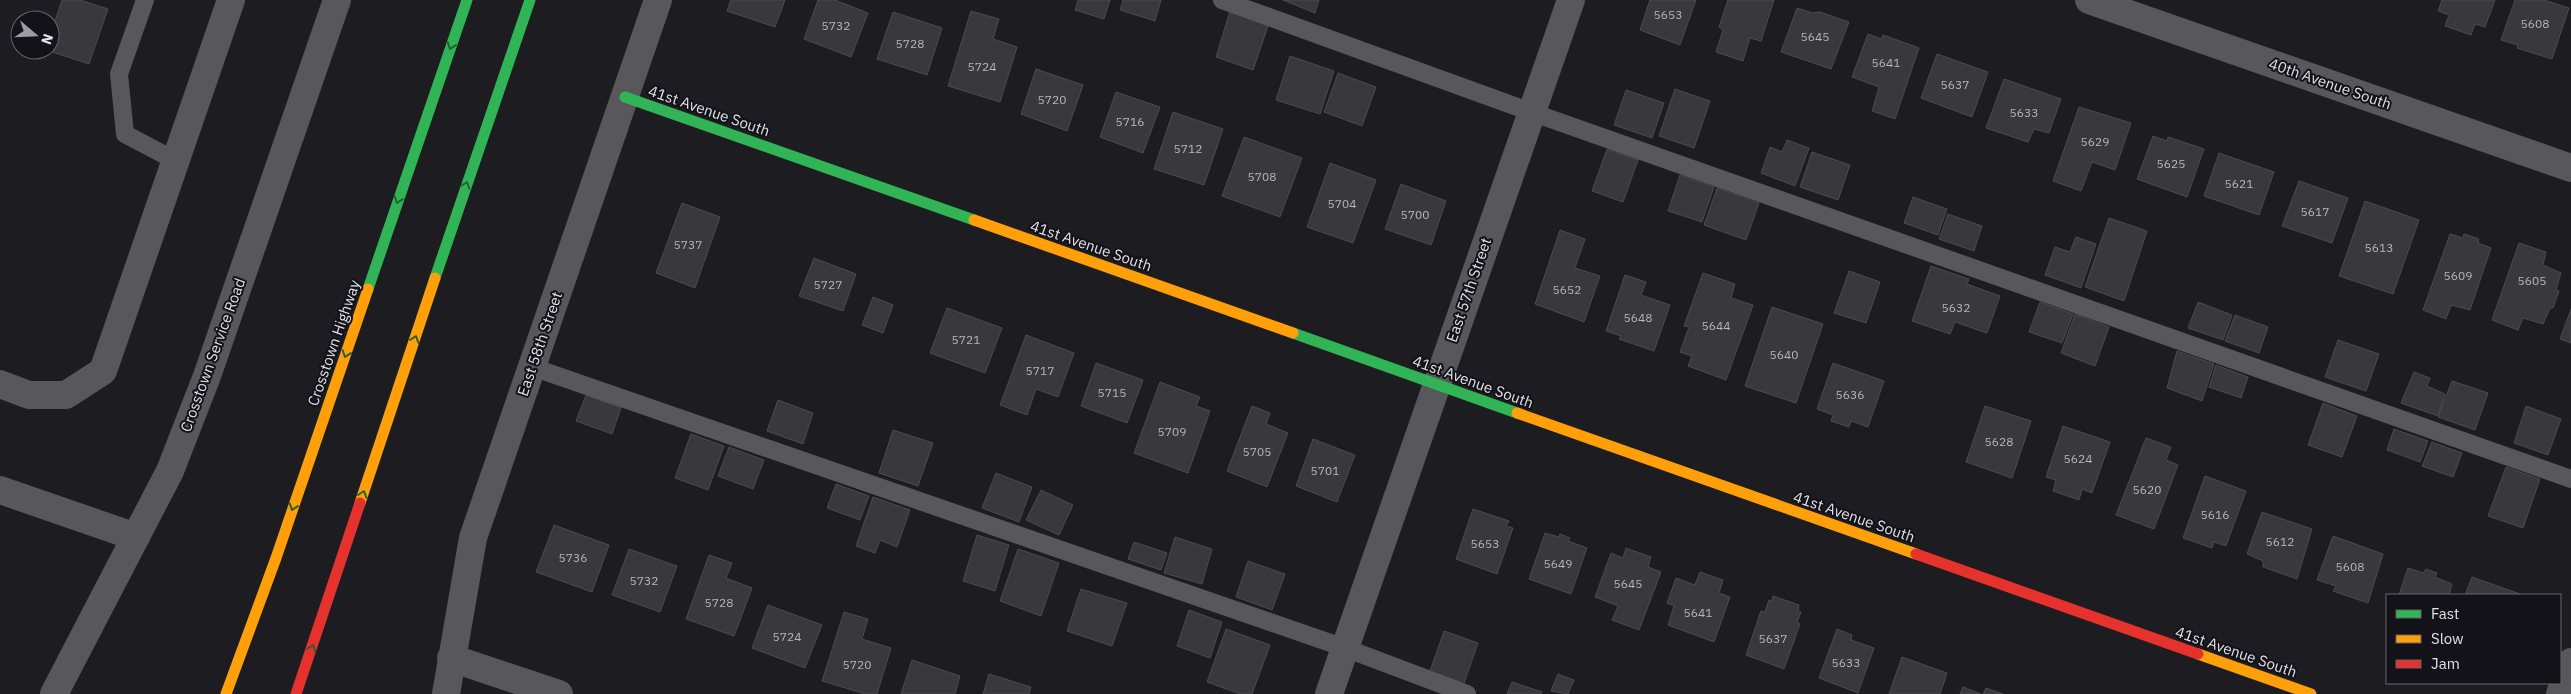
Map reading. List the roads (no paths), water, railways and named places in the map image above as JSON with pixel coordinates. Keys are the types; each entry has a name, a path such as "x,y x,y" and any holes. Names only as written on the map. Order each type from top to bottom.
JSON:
{"main road":[{"name":"Crosstown Highway","path":"226,694 276,558 467,0"},
{"path":"296,694 470,173 530,0"},
{"name":"41st Avenue South","path":"625,97 2311,694"}],"street":[{"path":"0,384 29,395 66,395 103,371 231,0"},
{"name":"Crosstown Service Road","path":"54,694 170,471 207,376 337,0"},
{"name":"East 58th Street","path":"446,694 473,538 658,0"},
{"name":"East 57th Street","path":"1330,694 1571,0"},
{"name":"40th Avenue South","path":"2089,0 2571,168"},
{"path":"0,490 136,537"},
{"path":"451,658 559,694"},
{"path":"2560,694 2571,662"}],"lane":[{"path":"145,0 119,74 125,134 176,161"},
{"path":"1222,0 1531,112 2571,479"},
{"path":"532,367 1345,648 1467,694"}]}
